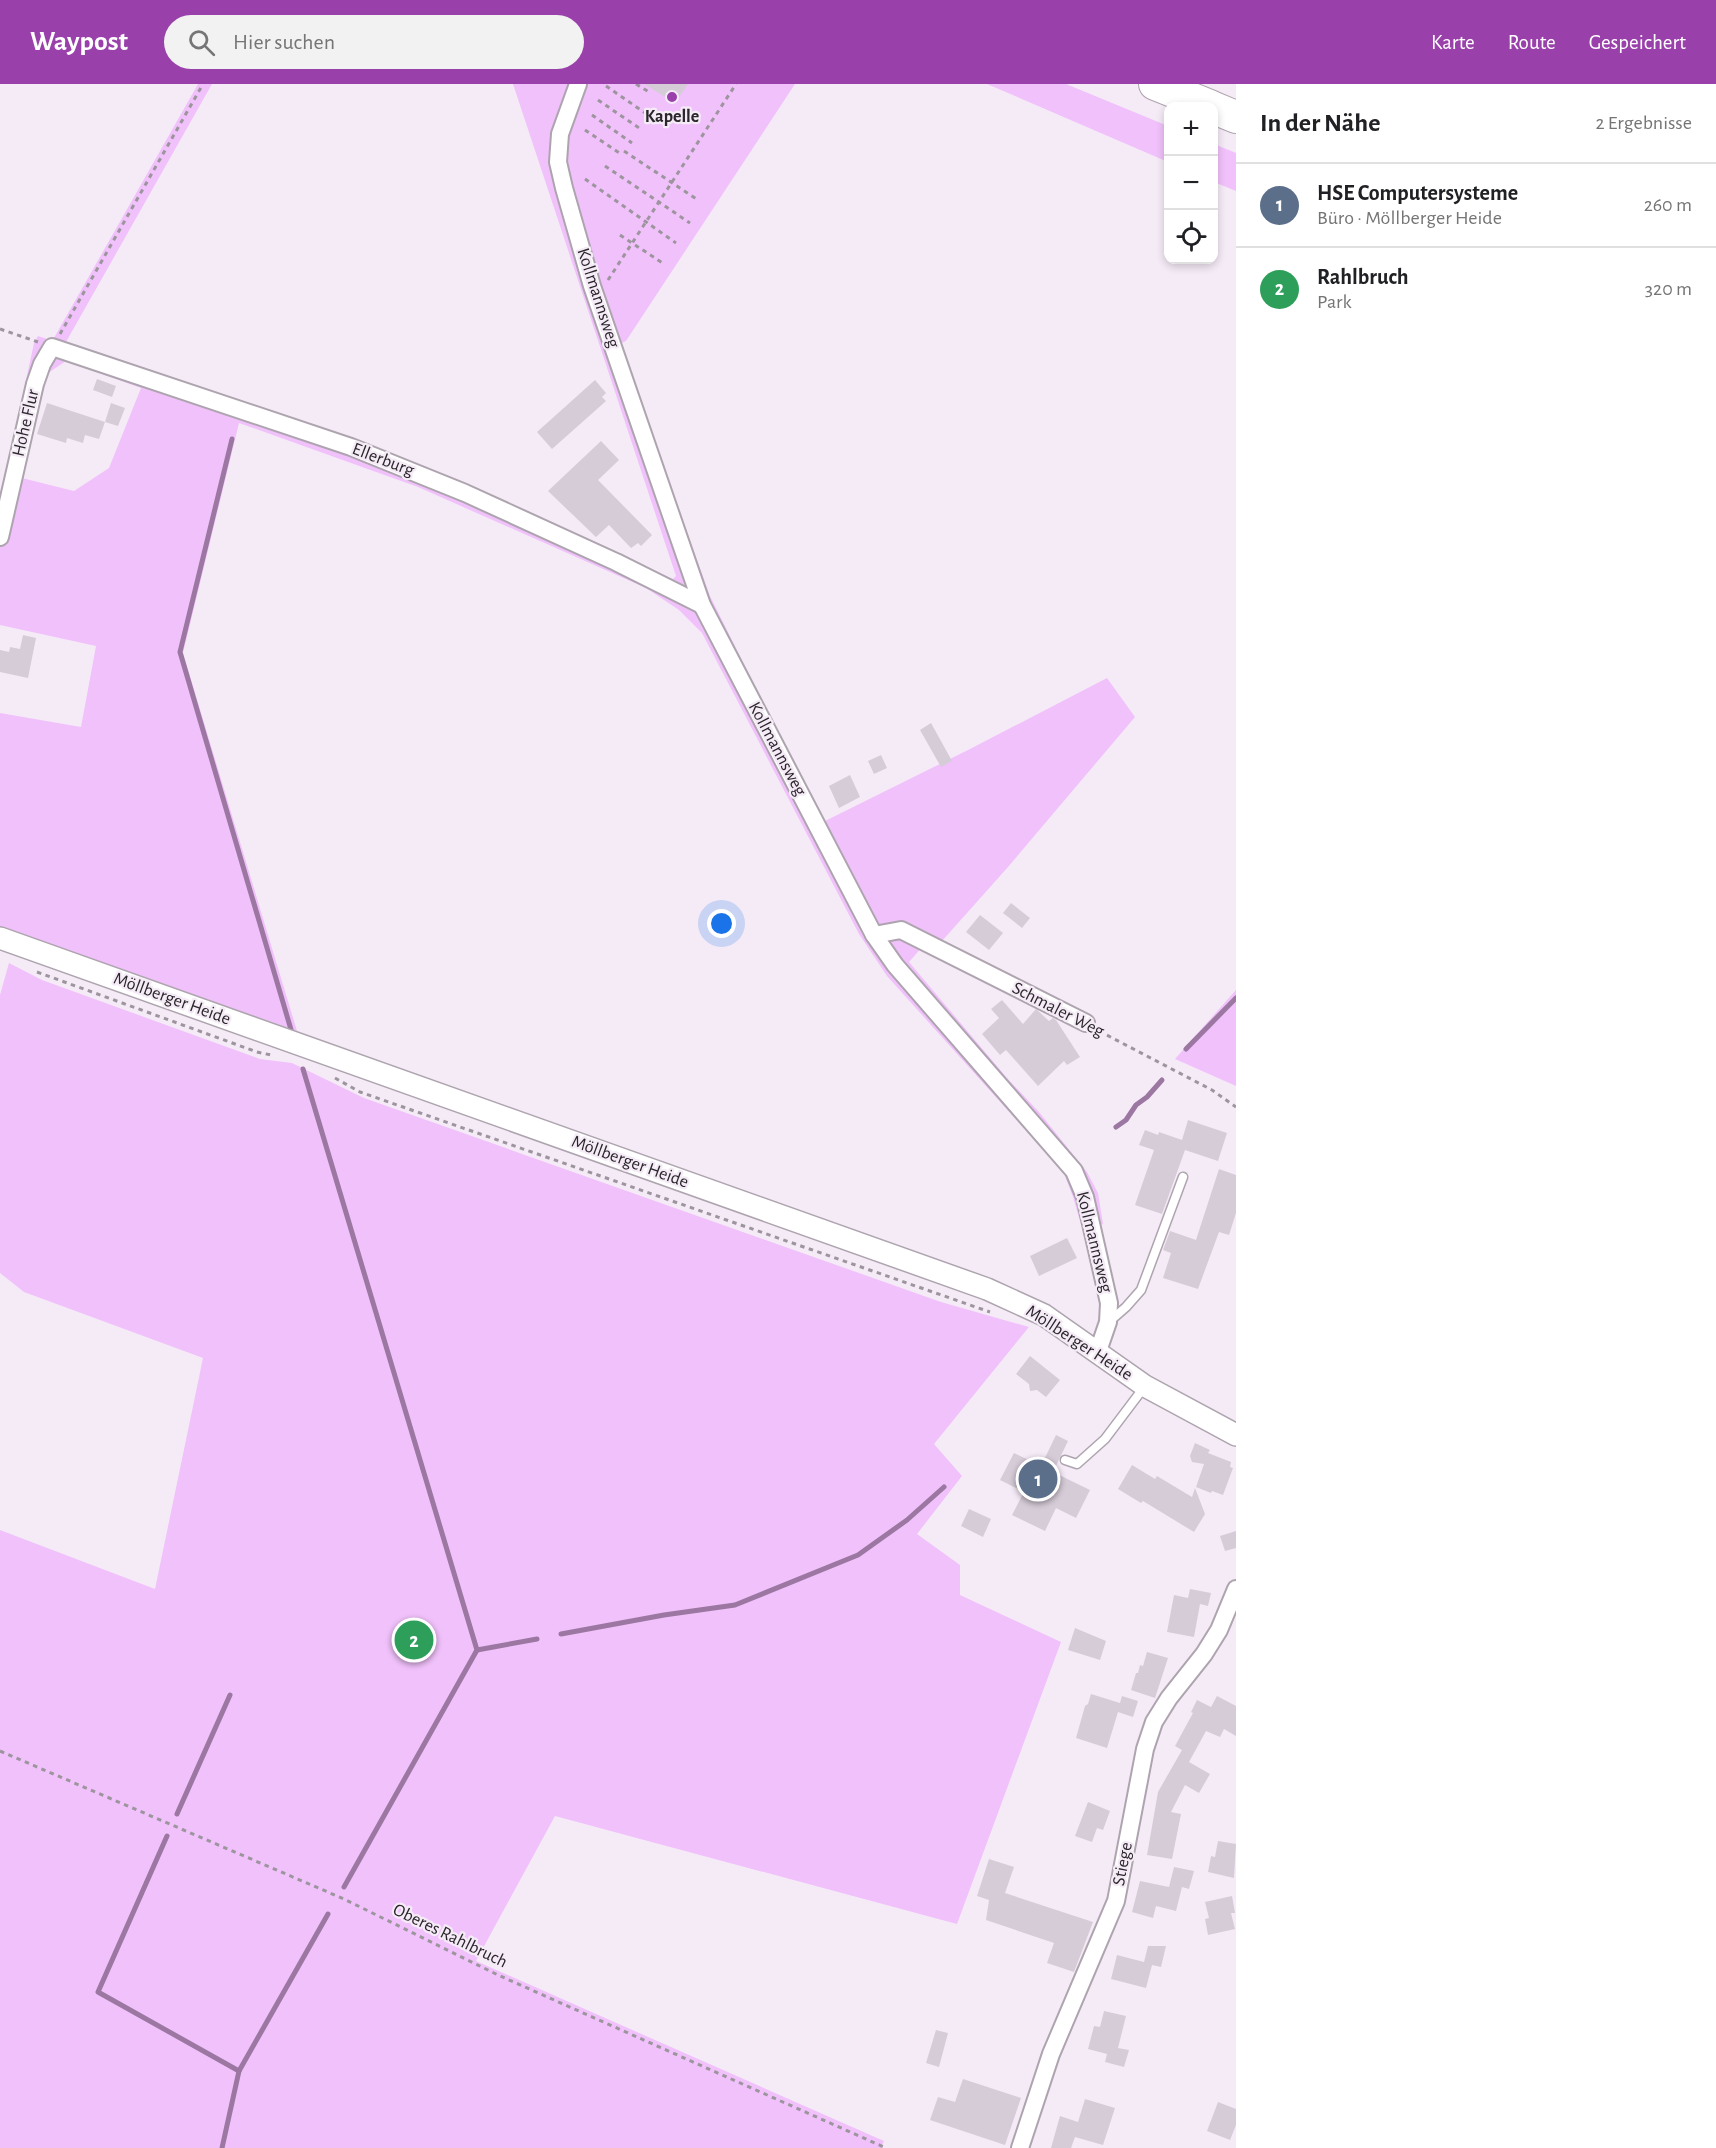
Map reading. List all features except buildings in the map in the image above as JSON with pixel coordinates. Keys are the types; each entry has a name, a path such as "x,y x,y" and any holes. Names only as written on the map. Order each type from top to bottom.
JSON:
{"highway":[{"path":"1155,84 1200,102"},
{"path":"1218,110 1236,117"}],"street":[{"name":"Kollmannsweg","path":"574,86 560,134 558,162 592,286 702,605 874,936 895,964 1074,1171 1085,1197 1109,1303 1108,1322 1097,1354"},
{"name":"Hohe Flur","path":"0,537 35,384 42,364 52,347"},
{"name":"Ellerburg","path":"52,347 361,452 465,493 616,562 702,605"},
{"name":"Schmaler Weg","path":"874,936 901,930 1086,1023"},
{"name":"Möllberger Heide","path":"0,938 987,1289 1044,1315 1145,1386 1236,1435"},
{"name":"Stiege","path":"1020,2148 1051,2054 1116,1901 1145,1749 1154,1722 1219,1630 1236,1589"}],"lane":[{"path":"1108,1322 1141,1290 1183,1176"},
{"path":"1065,1460 1077,1464 1105,1439 1145,1386"}],"path":[{"path":"0,329 52,347 203,84"},
{"path":"636,84 649,92"},
{"path":"592,286 609,279 734,85"},
{"path":"606,86 651,117"},
{"path":"598,100 642,130"},
{"path":"592,115 632,143"},
{"path":"585,130 698,200"},
{"path":"605,166 690,223"},
{"path":"585,180 676,243"},
{"path":"620,235 664,264"},
{"path":"33,969 43,975 257,1052 273,1055"},
{"name":"Schmaler Weg","path":"1086,1023 1212,1090 1236,1107"},
{"path":"327,1074 360,1092 996,1314"},
{"name":"Oberes Rahlbruch","path":"0,1751 333,1894 498,1975 886,2148"}],"shaded area":[{"path":"198,84 212,84 66,342 67,346 425,471 673,579 676,576 513,84 795,84 626,341 619,344 710,596 803,783 825,821 1107,678 1135,717 1008,867 934,950 923,946 909,962 1007,1078 1039,1112 1087,1172 1098,1193 1103,1224 1083,1231 1064,1173 887,976 859,934 702,633 679,610 646,588 418,487 239,423 183,653 297,1031 0,926 0,713 81,727 96,646 0,625 0,502 34,343 38,336 47,339 54,338","holes":["66,361 141,388 109,468 74,491 22,478 45,375"]},
{"path":"987,84 1066,84 1164,124 1164,160"},
{"path":"1218,146 1236,153 1236,191 1218,184"},
{"path":"9,963 42,980 260,1059 292,1063 364,1098 941,1302 1029,1327 934,1444 962,1476 917,1534 960,1565 960,1595 1061,1642 957,1924 555,1816 476,1961 884,2141 881,2148 0,2148 0,1530 155,1589 203,1358 24,1292 0,1273 0,995"},
{"path":"1236,990 1236,1086 1175,1059"}],"waterway":[{"path":"232,439 180,652 292,1033"},
{"path":"1186,1049 1236,998"},
{"path":"303,1069 477,1650 344,1887"},
{"path":"1116,1127 1126,1120 1136,1105 1147,1097 1162,1080"},
{"path":"561,1634 664,1615 735,1605 858,1555 907,1520 944,1487"},
{"path":"477,1650 537,1639"},
{"path":"177,1814 230,1695"},
{"path":"167,1836 98,1992 239,2071"},
{"path":"222,2148 239,2071 328,1914"}],"place":[{"name":"Kapelle","path":"672,97"},
{"name":"HSE Computersysteme","path":"1038,1479"},
{"name":"Rahlbruch","path":"414,1640"}]}
